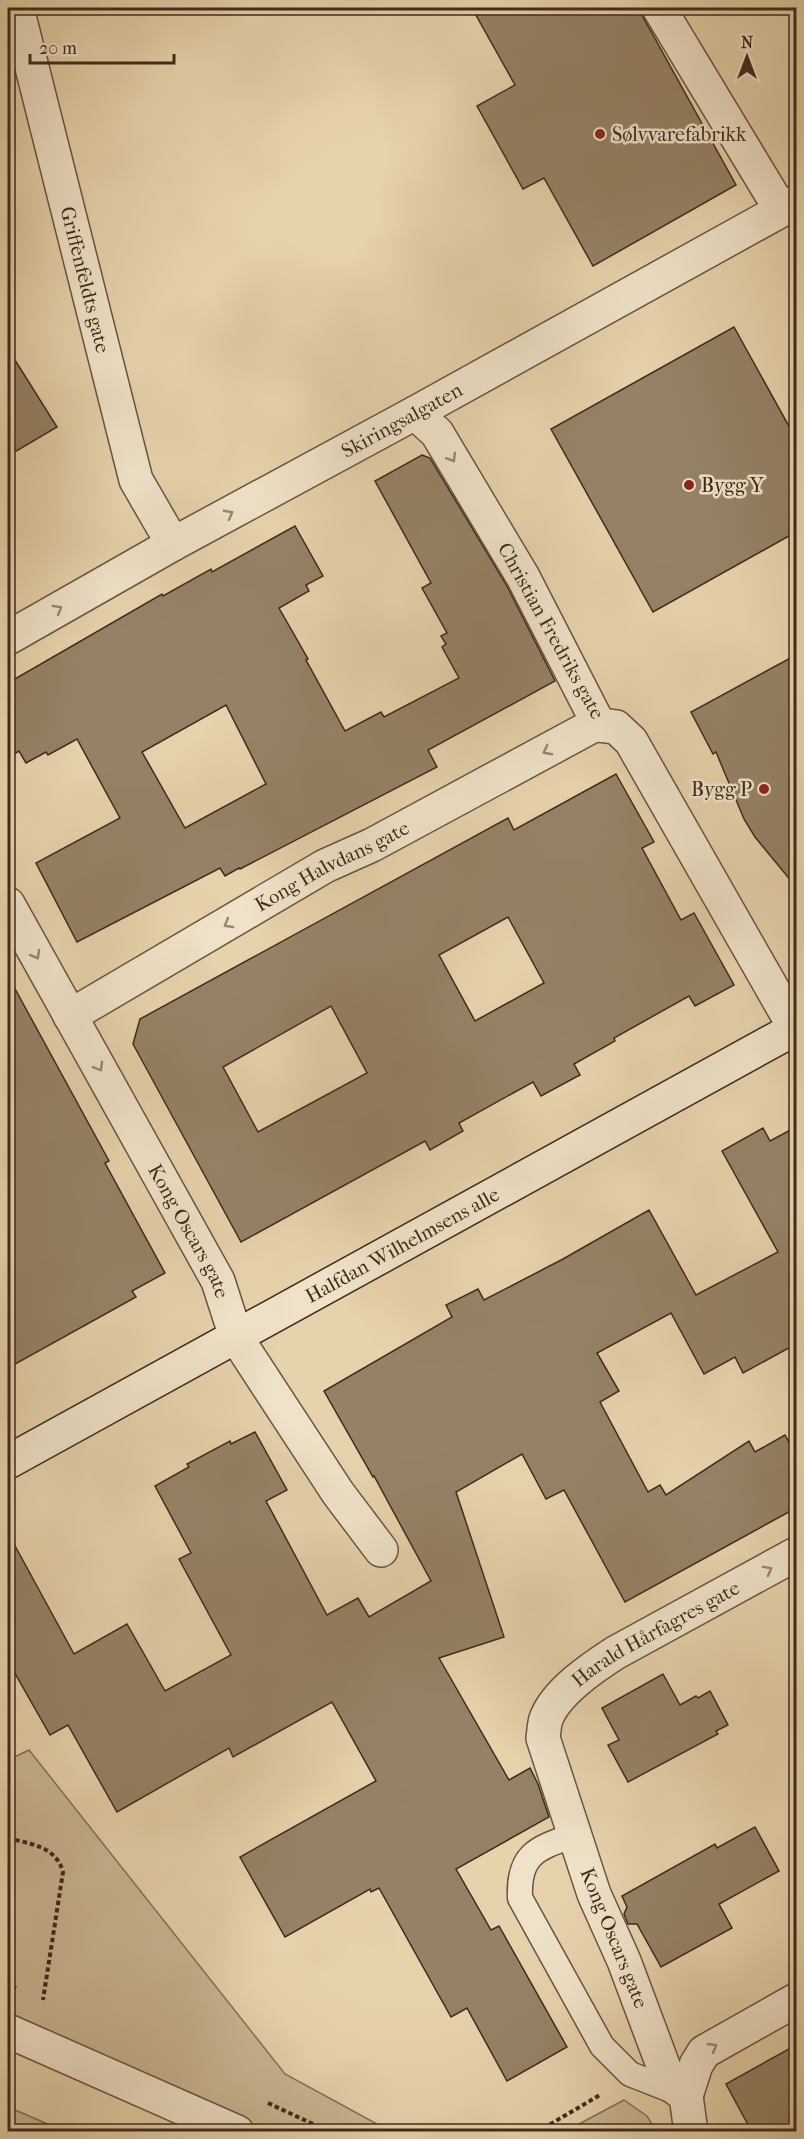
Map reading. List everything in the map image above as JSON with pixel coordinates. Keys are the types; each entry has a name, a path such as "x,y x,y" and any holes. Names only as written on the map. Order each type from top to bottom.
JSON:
{"street":[{"name":"Griffenfeldts gate","path":"17,8 136,480 172,544"},
{"path":"659,8 789,206"},
{"name":"Skiringsalgaten","path":"8,638 172,544 415,413 789,206"},
{"name":"Christian Fredriks gate","path":"415,413 437,433 523,577 599,725 616,727 631,741 796,1029"},
{"name":"Kong Halvdans gate","path":"70,1016 325,866 372,845 594,725 599,725"},
{"name":"Kong Oscars gate","path":"8,904 218,1281 236,1336 338,1493 381,1551"},
{"name":"Halfdan Wilhelmsens alle","path":"8,1462 796,1029"},
{"name":"Harald Hårfagres gate","path":"543,1738 546,1719 558,1700 588,1671 615,1653 796,1554"},
{"name":"Kong Oscars gate","path":"543,1738 594,1894 624,1961 670,2084 686,2097"},
{"path":"691,2132 686,2097 696,2065 704,2052 796,2000"},
{"path":"8,2031 237,2132"}],"lane":[{"path":"575,1835 542,1847 527,1860 519,1879 520,1898 602,2046 630,2074 686,2097"}],"path":[{"path":"8,1838 46,1849 61,1864 63,1872 43,2000"},
{"path":"537,2132 588,2104 630,2074"},
{"path":"8,2123 26,2132"}],"shaded area":[{"path":"29,1750 285,2074 388,2132 245,2131 8,2026 8,1760"},
{"path":"624,2100 647,2116 656,2131 566,2131"},
{"path":"8,2107 64,2131 8,2131"}],"building":[{"name":"Sølvvarefabrikk","path":"472,8 638,8 736,185 593,266 544,178 523,189 477,106 515,85"},
{"name":"Bygg Y","path":"734,327 796,439 796,532 653,612 551,429"},
{"path":"8,349 57,427 8,456"},
{"path":"422,455 430,458 507,586 555,681 428,750 437,767 240,869 225,876 220,868 77,942 36,863 120,818 77,739 48,755 46,752 26,763 19,751 8,758 8,683 162,594 163,596 211,569 212,572 295,526 323,576 306,585 309,591 279,608 345,731 381,712 384,717 459,678 442,647 446,644 441,636 447,633 422,588 431,583 375,481","holes":["226,705 266,784 185,828 142,752"]},
{"name":"Bygg P","path":"796,655 796,887 755,837 744,819 716,752 713,754 691,712"},
{"path":"616,774 654,842 642,848 681,920 694,913 734,985 695,1006 689,996 614,1038 615,1041 574,1064 580,1075 541,1096 533,1082 459,1123 463,1131 430,1150 425,1141 241,1242 133,1044 140,1019 508,818 514,830","holes":["508,917 544,983 475,1021 439,955","331,1006 367,1073 258,1132 223,1067"]},
{"path":"8,976 109,1161 105,1163 165,1273 132,1291 136,1297 8,1368"},
{"path":"796,1127 796,1344 743,1373 735,1357 704,1374 671,1313 597,1353 619,1391 600,1402 648,1492 660,1485 666,1495 749,1441 755,1452 785,1435 796,1455 796,1508 625,1602 564,1490 546,1499 522,1454 456,1492 504,1637 439,1658 509,1780 530,1768 549,1817 456,1869 491,1930 499,1926 567,2047 507,2081 467,2008 451,2017 379,1888 371,1892 370,1889 285,1937 240,1857 376,1781 332,1702 233,1757 229,1748 117,1812 68,1725 50,1735 8,1661 8,1533 74,1654 127,1624 165,1691 231,1655 179,1559 191,1553 155,1486 189,1467 187,1464 230,1441 231,1444 255,1432 287,1490 266,1501 327,1615 358,1598 369,1617 431,1581 374,1476 324,1391 452,1317 446,1305 478,1289 484,1300 563,1259 649,1210 696,1295 778,1252 722,1151 763,1128 770,1141"},
{"path":"663,1674 680,1705 710,1691 728,1725 716,1731 718,1734 628,1782 608,1745 619,1740 602,1708"},
{"path":"755,1827 779,1871 719,1904 732,1928 661,1967 637,1924 628,1924 624,1914 627,1907 622,1896 715,1844 717,1848"},
{"path":"796,2045 796,2132 752,2132 726,2084"}],"place":[{"name":"Sølvvarefabrikk","path":"600,134"},
{"name":"Bygg Y","path":"689,485"},
{"name":"Bygg P","path":"764,789"}]}
